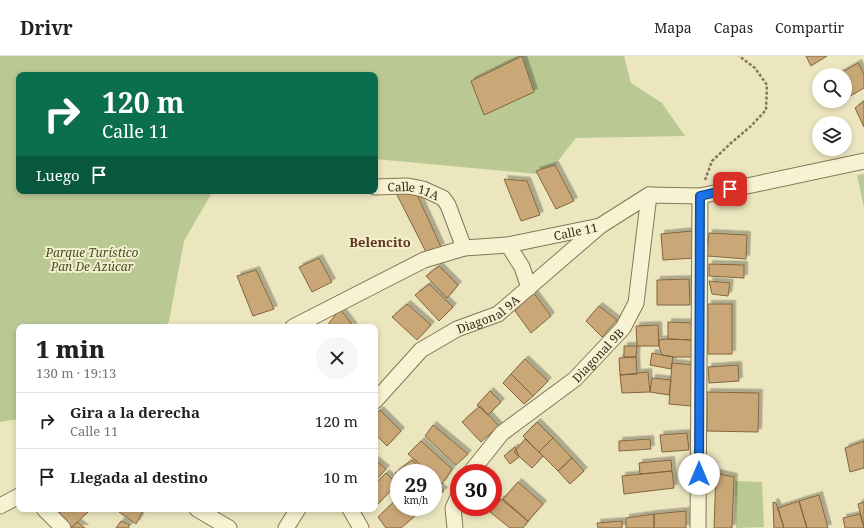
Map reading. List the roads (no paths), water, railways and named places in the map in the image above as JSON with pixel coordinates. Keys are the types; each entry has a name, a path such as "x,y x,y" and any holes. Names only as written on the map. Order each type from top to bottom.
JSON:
{"street":[{"path":"649,195 700,196 864,161"},
{"name":"Calle 11A","path":"378,187 408,186 423,189 443,198 448,205 464,248"},
{"name":"Calle 11","path":"299,324 424,260 464,248 508,245 600,226 649,195"},
{"name":"Diagonal 9B","path":"477,464 502,433 575,379 623,328 636,303 649,195"},
{"path":"698,528 700,196"},
{"name":"Diagonal 9A","path":"378,398 421,350 457,329 498,314 600,226"},
{"path":"508,245 522,267 529,288"},
{"path":"0,506 16,498"},
{"path":"47,512 63,528"},
{"path":"202,512 229,528"},
{"path":"286,528 296,512"},
{"path":"352,512 361,528"},
{"path":"453,516 455,528"}],"district":[{"name":"Belencito","path":"380,242"}],"park label":[{"name":"Parque Turístico Pan De Azúcar","path":"92,259"}]}
